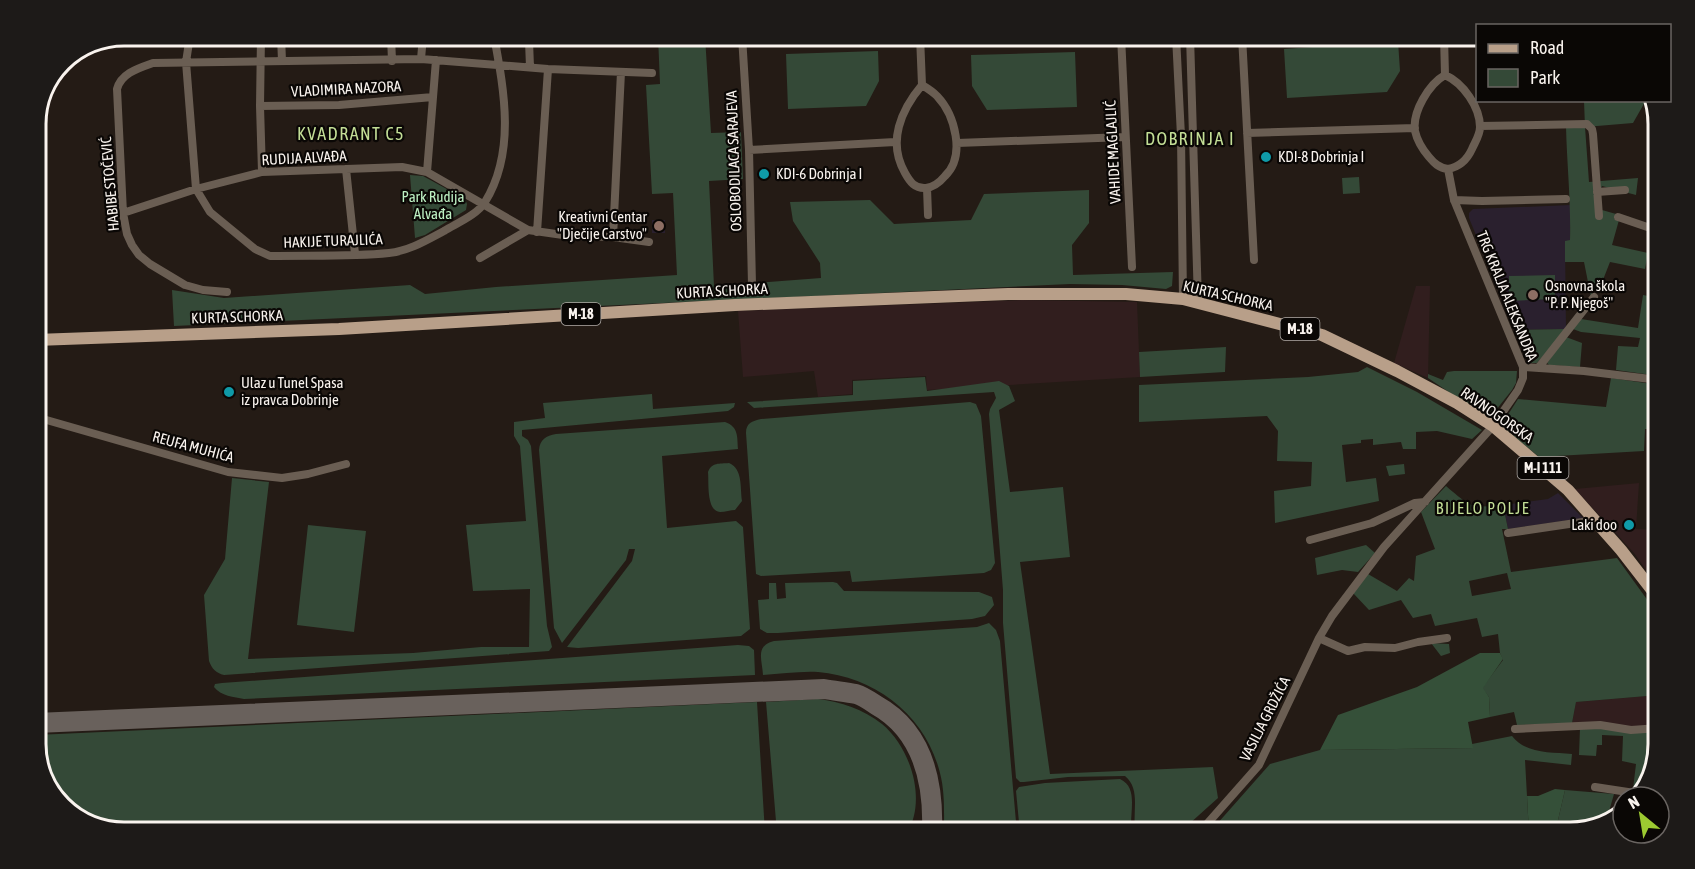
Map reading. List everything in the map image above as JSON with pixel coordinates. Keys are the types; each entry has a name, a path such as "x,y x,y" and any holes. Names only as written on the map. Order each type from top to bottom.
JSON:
{"main road":[{"name":"KURTA SCHORKA","path":"47,339 339,328 735,305 1008,294 1126,294 1198,302 1322,335 1397,371"},
{"name":"RAVNOGORSKA","path":"1397,371 1432,388 1493,426 1568,490 1596,520 1648,585"}],"street":[{"path":"188,46 186,62 196,189"},
{"path":"261,46 262,172"},
{"path":"281,46 282,61"},
{"path":"391,46 392,61"},
{"path":"422,59 423,46"},
{"path":"484,203 498,172 504,143 504,89 496,46"},
{"path":"529,46 530,67"},
{"name":"OSLOBODILACA SARAJEVA","path":"743,46 749,150 752,285"},
{"path":"920,46 922,85 903,114 895,142 901,166 910,182 918,187 927,188 937,185 948,173 955,159 957,143 954,128 938,97 922,85"},
{"name":"VAHIDE MAGLAJLIĆ","path":"1122,46 1132,267"},
{"path":"1176,46 1181,136 1183,299"},
{"path":"1190,46 1198,302"},
{"path":"1243,46 1254,260"},
{"path":"1444,46 1445,75"},
{"path":"186,62 422,59 548,69 652,73"},
{"path":"427,172 436,60"},
{"name":"HABIBE STOČEVIĆ","path":"186,62 153,63 136,69 119,82 117,89 123,213 127,234 132,245 150,264 185,285 203,290 227,292"},
{"path":"533,231 548,69"},
{"path":"613,237 621,72"},
{"path":"1445,75 1455,80 1475,106 1480,126 1470,154 1458,166 1448,169 1441,168 1431,159 1417,137 1415,128 1419,109 1429,90 1437,80 1445,75"},
{"name":"VLADIMIRA NAZORA","path":"260,106 339,105 434,97"},
{"path":"1480,126 1587,124 1592,129 1599,216"},
{"path":"1247,133 1415,128"},
{"path":"957,143 1125,137"},
{"path":"749,150 895,142"},
{"name":"RUDIJA ALVAĐA","path":"123,213 196,189 262,172 402,167 427,172 533,231"},
{"path":"346,169 355,254"},
{"name":"TRG KRALJA ALEKSANDRA","path":"1448,169 1454,200 1523,367 1523,378 1518,390 1493,426"},
{"path":"927,188 928,215"},
{"name":"HAKIJE TURAJLIĆA","path":"196,189 210,212 255,249 270,256 391,253 423,243 468,217 484,203"},
{"path":"1597,192 1625,190"},
{"path":"1454,200 1566,199"},
{"path":"1618,217 1648,227"},
{"path":"480,258 533,231 570,237 613,237 649,242"},
{"path":"1539,367 1594,297"},
{"path":"1523,367 1584,370 1648,379"},
{"name":"REUFA MUHIĆA","path":"47,420 228,472 282,478 346,464"},
{"name":"VASILJA GRDŽIĆA","path":"1209,822 1259,765 1319,638 1347,595 1384,548 1493,426"},
{"path":"1310,540 1357,528 1415,503 1425,502"},
{"path":"1508,533 1596,520"},
{"path":"1319,638 1348,651 1365,647 1395,648 1447,638"},
{"path":"1515,729 1600,725 1631,730 1648,729"},
{"path":"1595,787 1611,789"}],"shaded area":[{"name":"Osnovna škola \"P. P. Njegoš\"","path":"1571,205 1570,241 1565,242 1566,329 1515,330 1469,218 1469,213 1473,209"},
{"name":"Kreativni Centar \"Dječije Carstvo\"","path":"652,220 665,220 665,233 652,233"},
{"path":"1416,286 1430,286 1428,378 1394,363"},
{"path":"1022,300 1137,302 1140,377 927,390 926,376 852,380 852,394 818,397 814,371 743,377 738,311"},
{"path":"1639,483 1636,529 1648,530 1648,573 1634,553 1575,489"},
{"path":"1558,493 1583,518 1508,529 1503,505 1548,499"},
{"path":"1648,696 1648,726 1631,727 1572,723 1576,702"}],"green space":[{"path":"658,46 706,46 711,133 741,132 743,179 709,181 714,286 821,278 820,263 793,221 790,202 870,200 894,224 971,220 984,194 1089,190 1089,223 1072,245 1073,275 1173,272 1172,286 1166,289 1070,284 174,326 172,290 224,298 410,285 425,294 677,275 673,193 652,194 646,85 660,84"},
{"path":"1327,46 1398,46 1400,71 1387,92 1287,98 1284,49"},
{"path":"878,51 879,81 866,106 788,109 786,54"},
{"path":"1075,52 1077,107 987,110 972,86 971,55"},
{"path":"1584,102 1645,102 1633,123 1585,127"},
{"path":"1566,127 1585,127 1589,182 1638,178 1636,195 1602,186 1595,208 1616,214 1614,219 1619,220 1612,245 1648,253 1645,269 1610,262 1599,290 1595,289 1591,297 1584,262 1565,262 1565,241 1570,240"},
{"name":"Park Rudija Alvađa","path":"410,175 423,176 465,199 466,210 425,235 415,238"},
{"path":"1359,177 1360,193 1343,194 1342,178"},
{"path":"1555,275 1555,299 1509,301 1509,276"},
{"path":"1643,295 1648,296 1648,374 1616,370 1618,346 1638,347 1640,338 1581,332 1573,329 1581,319 1638,328"},
{"path":"1566,329 1537,363 1530,363 1515,330"},
{"path":"1566,337 1582,343 1580,367 1547,363"},
{"path":"1226,347 1225,372 1140,377 1139,352"},
{"path":"1367,367 1417,392 1482,430 1472,439 1437,431 1416,432 1416,449 1403,449 1401,442 1373,445 1373,439 1342,445 1346,482 1376,478 1379,501 1275,523 1274,491 1311,486 1312,462 1277,461 1278,431 1267,416 1139,422 1139,385 1308,377 1358,372"},
{"path":"1517,371 1516,383 1492,415 1486,417 1428,378 1428,374 1443,380 1447,372"},
{"path":"925,377 927,391 999,381 1009,386 1015,401 999,410 1010,492 1063,487 1070,557 1020,562 1050,774 1213,767 1218,798 1191,822 1135,822 1135,795 1125,776 1068,777 1024,782 1016,778 989,414 996,398 994,392 754,408 747,402 853,395 853,381"},
{"path":"1611,378 1648,383 1648,429 1645,429 1644,451 1539,457 1502,424 1518,399 1606,407"},
{"path":"652,394 653,409 735,403 734,407 728,411 522,430 522,436 531,446 547,626 552,647 549,651 224,675 211,666 204,595 225,559 232,478 269,482 248,659 413,653 481,647 529,647 530,589 473,591 466,525 526,521 520,446 514,436 514,422 545,418 543,403"},
{"path":"970,402 976,404 981,416 995,563 991,570 984,573 852,582 850,571 761,576 756,574 746,433 750,423 761,419"},
{"path":"725,422 735,430 738,449 662,456 667,528 736,521 743,527 750,629 741,636 567,647 632,561 635,549 629,549 626,560 562,643 554,628 539,450 542,441 556,434"},
{"path":"729,463 739,474 742,501 735,510 720,512 712,507 710,502 708,472 714,465"},
{"path":"1404,464 1405,474 1389,476 1386,466"},
{"path":"1446,486 1472,505 1503,505 1508,529 1502,529 1511,572 1617,558 1648,601 1648,696 1576,702 1572,723 1517,725 1514,712 1490,717 1489,697 1482,688 1503,660 1498,634 1482,637 1477,618 1435,626 1431,614 1413,618 1401,600 1369,610 1353,593 1368,574 1397,591 1409,578 1414,581 1416,556 1435,549 1421,512","holes":["1507,573 1511,589 1472,596 1469,581"]},
{"path":"308,525 366,531 354,632 297,625"},
{"path":"1366,545 1375,553 1358,572 1342,570 1317,575 1315,558"},
{"path":"833,582 844,591 979,592 992,597 994,605 985,616 972,619 778,633 767,633 760,629 758,600 769,599 769,583 776,583 777,599 786,598 785,583"},
{"path":"989,623 996,630 1000,641 1016,822 944,822 943,788 933,752 911,717 878,691 839,675 818,672 763,675 762,650 768,643 774,641 977,627"},
{"path":"1431,643 1449,644 1450,653 1441,656"},
{"path":"749,646 754,650 755,675 244,699 224,694 214,687 215,684 222,683"},
{"path":"1480,653 1500,653 1503,659 1483,688 1489,697 1490,717 1468,722 1473,748 1320,750 1338,715 1417,687"},
{"path":"818,699 835,702 859,710 882,724 901,747 913,775 916,805 912,822 776,822 766,702"},
{"path":"757,702 764,822 114,822 90,814 66,796 51,770 48,760 47,734"},
{"path":"1580,728 1648,731 1646,765 1637,785 1633,785 1636,764 1622,761 1623,736 1602,735 1602,745 1597,745 1596,756 1579,755"},
{"path":"1512,736 1531,749 1572,754 1571,765 1525,760 1528,822 1219,822 1270,764 1320,750 1472,748 1472,744"},
{"path":"1120,779 1126,783 1132,795 1131,822 1019,822 1016,791 1019,787 1045,783"},
{"path":"1555,789 1565,790 1558,822 1528,822 1527,796 1538,796"},
{"path":"1565,790 1611,794 1609,812 1591,820 1558,822"}],"taxiway":[{"path":"47,723 824,689 861,696 892,716 905,729 915,744 928,777 932,822"}],"place":[{"name":"KDI-8 Dobrinja I","path":"1266,157"},
{"name":"KDI-6 Dobrinja I","path":"764,174"},
{"name":"Kreativni Centar \"Dječije Carstvo\"","path":"659,226"},
{"name":"Osnovna škola \"P. P. Njegoš\"","path":"1533,295"},
{"name":"Ulaz u Tunel Spasa iz pravca Dobrinje","path":"229,392"},
{"name":"Laki doo","path":"1629,525"}],"district":[{"name":"KVADRANT C5","path":"351,134"},
{"name":"DOBRINJA I","path":"1190,139"},
{"name":"BIJELO POLJE","path":"1483,508"}]}
